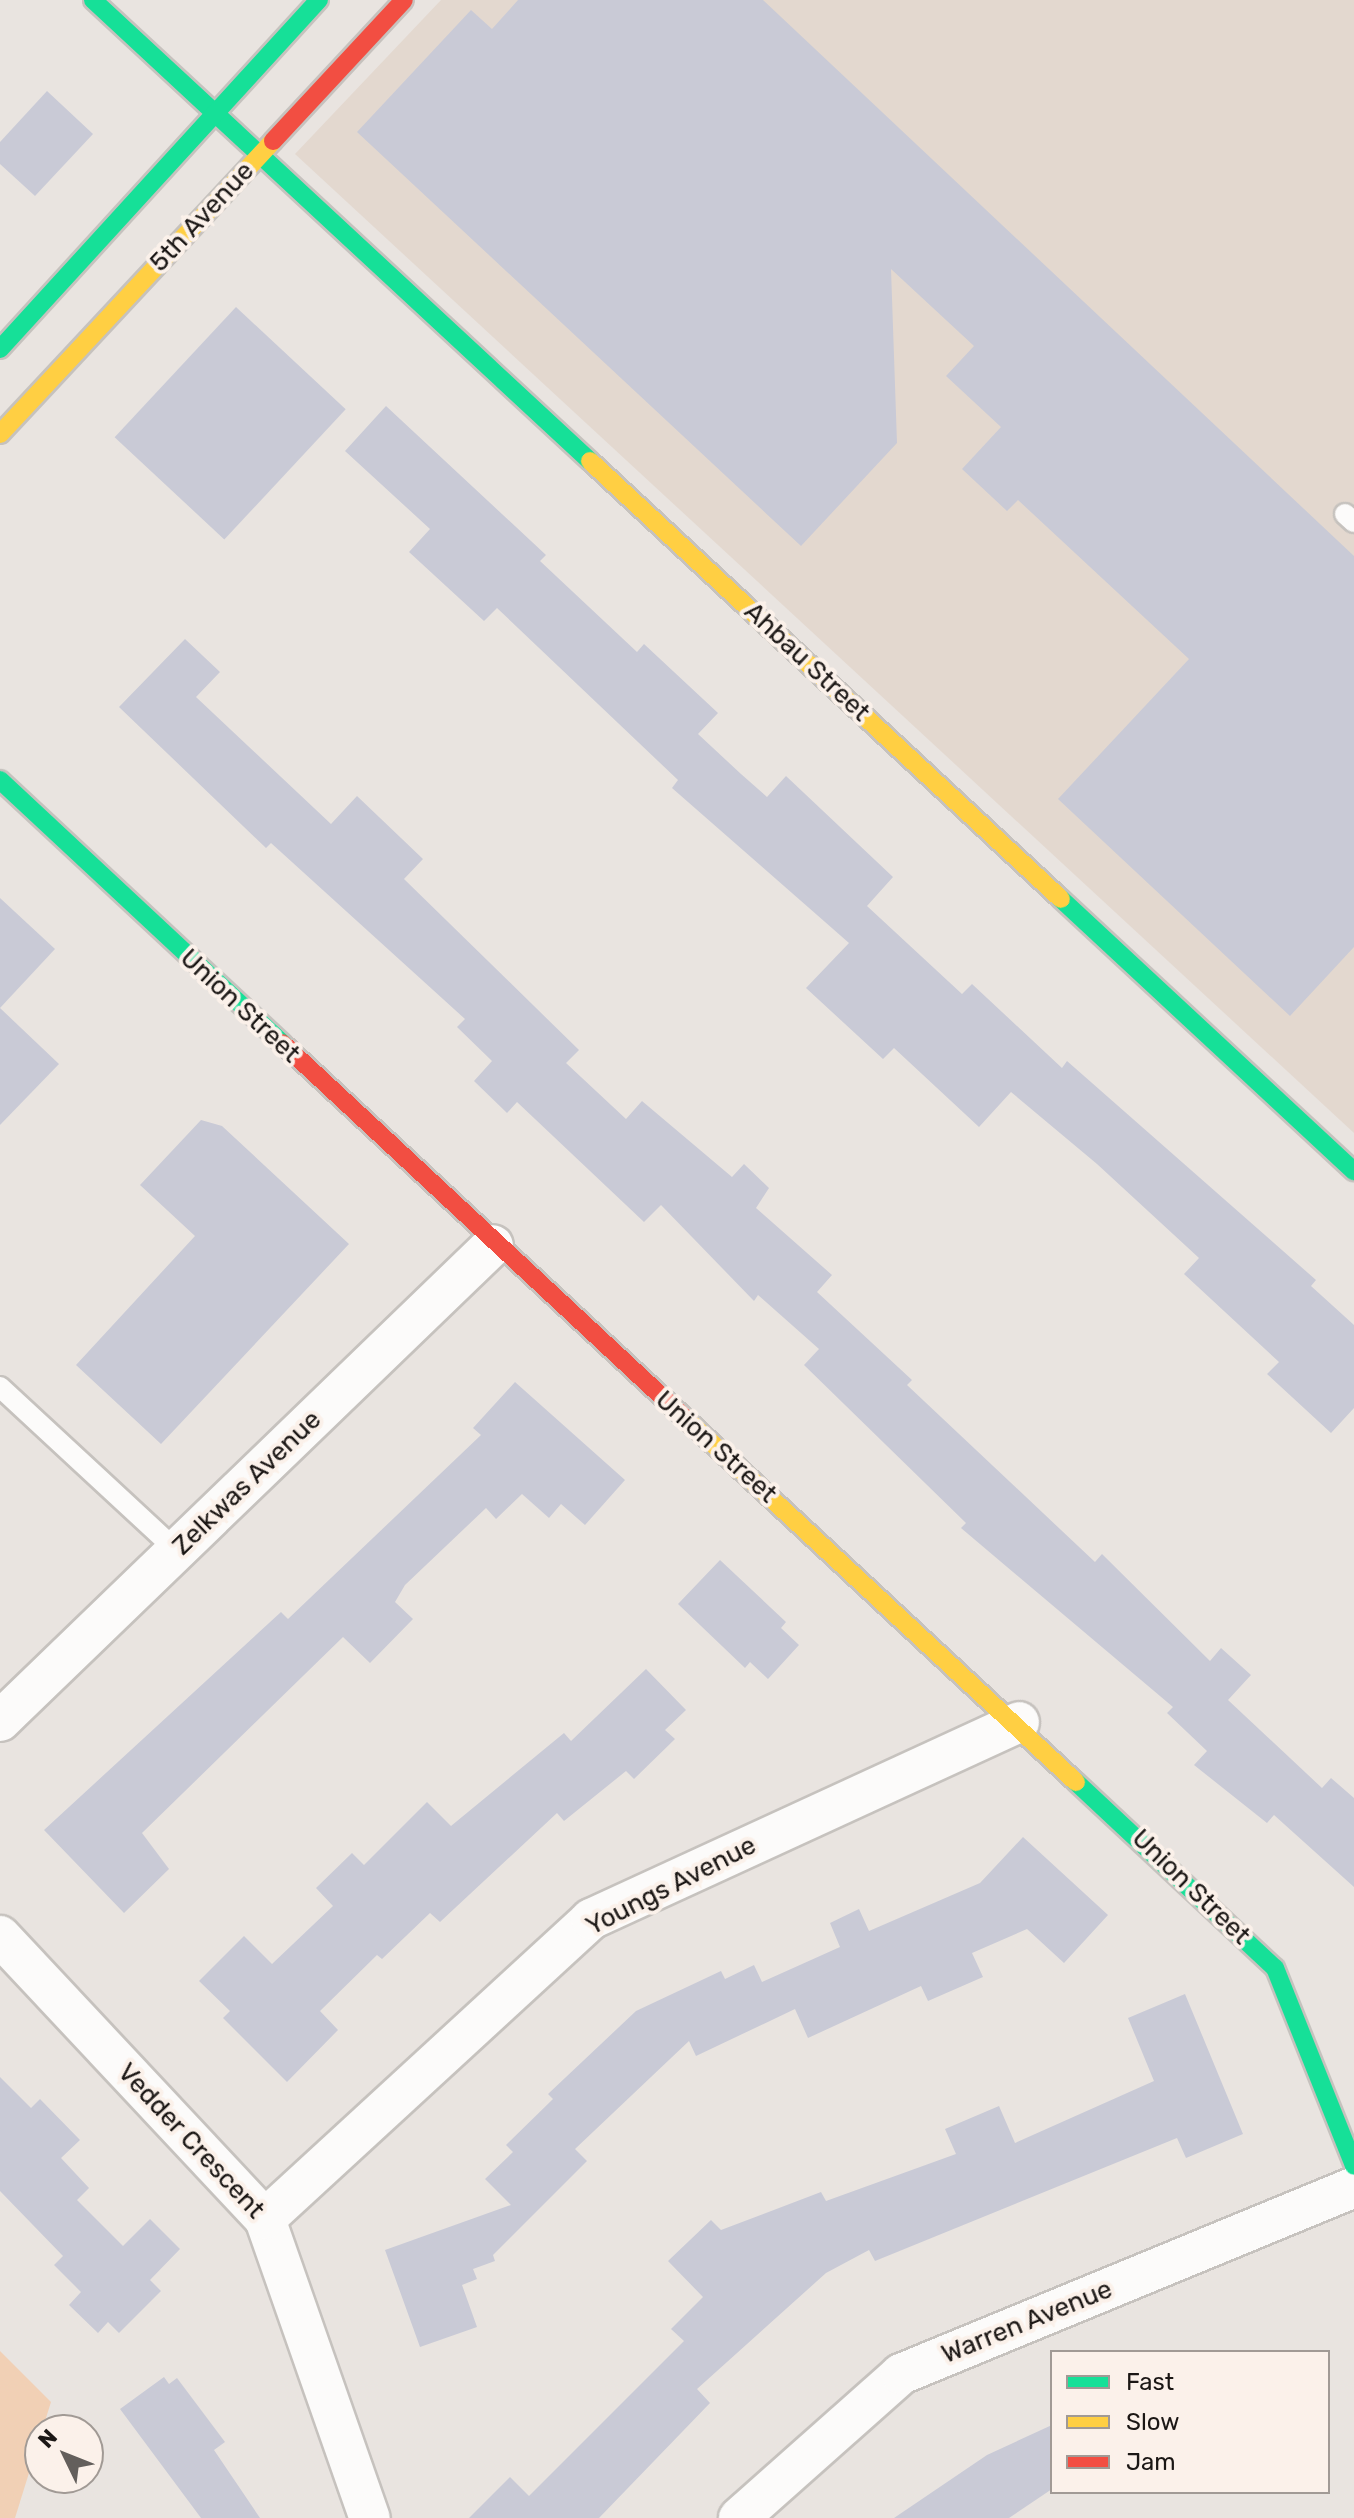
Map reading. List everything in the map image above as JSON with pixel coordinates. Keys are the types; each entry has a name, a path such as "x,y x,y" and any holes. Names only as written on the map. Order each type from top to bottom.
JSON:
{"street":[{"name":"Ahbau Street","path":"93,0 1354,1171"},
{"path":"3,341 216,115 319,0"},
{"name":"5th Avenue","path":"0,434 404,0"},
{"name":"Union Street","path":"0,780 493,1245 1019,1722 1275,1968 1354,2166"},
{"name":"Zelkwas Avenue","path":"0,1721 493,1245"},
{"name":"Youngs Avenue","path":"265,2219 591,1919 1019,1722"},
{"name":"Vedder Crescent","path":"0,1936 265,2219 370,2518"},
{"name":"Warren Avenue","path":"739,2518 901,2374 1354,2187"}],"lane":[{"path":"0,1387 177,1551"}],"shaded area":[{"path":"441,0 1354,0 1354,1133 295,154"},
{"path":"0,2351 51,2402 47,2414 24,2414 24,2489 15,2518 0,2518"}],"building":[{"path":"518,0 763,0 1354,556 1354,947 1290,1016 1058,799 1189,659 1018,500 1007,511 962,469 1001,427 946,376 974,346 891,269 897,443 801,546 357,132 471,10 492,29"},
{"path":"47,91 93,134 35,196 0,164 0,142"},
{"path":"236,307 346,409 224,539 115,437"},
{"path":"386,406 546,555 540,561 637,652 644,644 718,713 698,734 741,774 767,797 786,776 893,877 867,906 962,994 972,984 1062,1068 1067,1061 1316,1280 1311,1286 1354,1325 1354,1408 1331,1433 1267,1374 1279,1362 1184,1274 1199,1258 1097,1164 1011,1092 979,1127 894,1048 883,1059 806,988 849,943 672,788 678,780 497,608 484,621 409,552 430,529 345,451"},
{"path":"185,639 220,672 196,697 331,824 357,796 423,859 404,879 579,1050 566,1063 626,1119 642,1101 732,1177 744,1164 769,1188 756,1208 832,1275 817,1292 912,1380 907,1385 1095,1562 1102,1554 1210,1661 1221,1648 1251,1675 1228,1700 1322,1788 1331,1778 1354,1798 1354,1887 1274,1815 1267,1823 1194,1765 1207,1751 1167,1713 1173,1707 961,1528 966,1523 804,1365 819,1349 758,1295 754,1301 661,1205 644,1222 517,1102 507,1113 474,1081 492,1061 457,1027 465,1019 271,843 266,848 119,707"},
{"path":"0,898 55,949 0,1008"},
{"path":"0,1008 59,1064 0,1125"},
{"path":"201,1120 222,1126 349,1244 161,1444 76,1365 195,1236 140,1185"},
{"path":"515,1382 625,1480 585,1525 561,1504 549,1518 522,1494 496,1519 486,1508 405,1585 395,1602 413,1619 370,1663 343,1637 142,1833 169,1869 124,1913 44,1830 281,1612 288,1619 481,1435 473,1428"},
{"path":"720,1560 786,1622 781,1628 799,1645 768,1679 750,1662 745,1668 678,1604"},
{"path":"646,1669 686,1710 665,1730 675,1739 634,1779 626,1771 564,1821 557,1813 440,1922 430,1913 382,1959 377,1955 320,2011 338,2030 287,2082 223,2018 230,2011 199,1981 244,1936 272,1964 333,1906 316,1888 352,1853 364,1865 427,1802 451,1826 564,1733 571,1741"},
{"path":"1023,1837 1108,1915 1064,1963 1027,1929 972,1953 983,1977 928,2001 921,1986 808,2038 795,2009 696,2056 689,2041 575,2149 587,2161 493,2255 495,2261 473,2269 477,2279 462,2285 477,2327 420,2347 385,2250 511,2205 485,2179 513,2152 506,2145 553,2099 548,2094 636,2011 721,1971 725,1979 754,1965 762,1982 840,1947 830,1923 859,1909 869,1931 980,1883"},
{"path":"1185,1994 1243,2134 1186,2158 1177,2138 875,2261 869,2250 826,2273 697,2389 710,2403 599,2518 469,2518 510,2477 529,2496 684,2341 671,2329 703,2297 668,2261 711,2220 721,2230 821,2192 826,2201 956,2154 945,2129 999,2106 1015,2143 1154,2081 1128,2018"},
{"path":"0,2077 31,2108 40,2099 80,2140 61,2158 89,2188 77,2200 123,2246 150,2219 180,2249 150,2280 161,2291 119,2333 108,2322 98,2333 69,2305 81,2292 54,2265 63,2256 0,2191"},
{"path":"164,2377 169,2384 177,2378 225,2442 214,2450 260,2518 201,2518 120,2409"},
{"path":"1050,2426 1050,2490 1009,2518 894,2518 987,2455"}],"traffic: fast":[{"path":"93,0 590,461"},
{"path":"0,349 319,0"},
{"path":"0,780 282,1043"},
{"path":"1061,899 1354,1171"},
{"path":"1076,1782 1275,1968 1354,2166"}],"traffic: slow":[{"path":"0,434 273,141"},
{"path":"590,461 1061,899"},
{"path":"688,1421 1076,1782"}],"traffic: jam":[{"path":"273,141 404,0"},
{"path":"282,1043 688,1421"}]}
